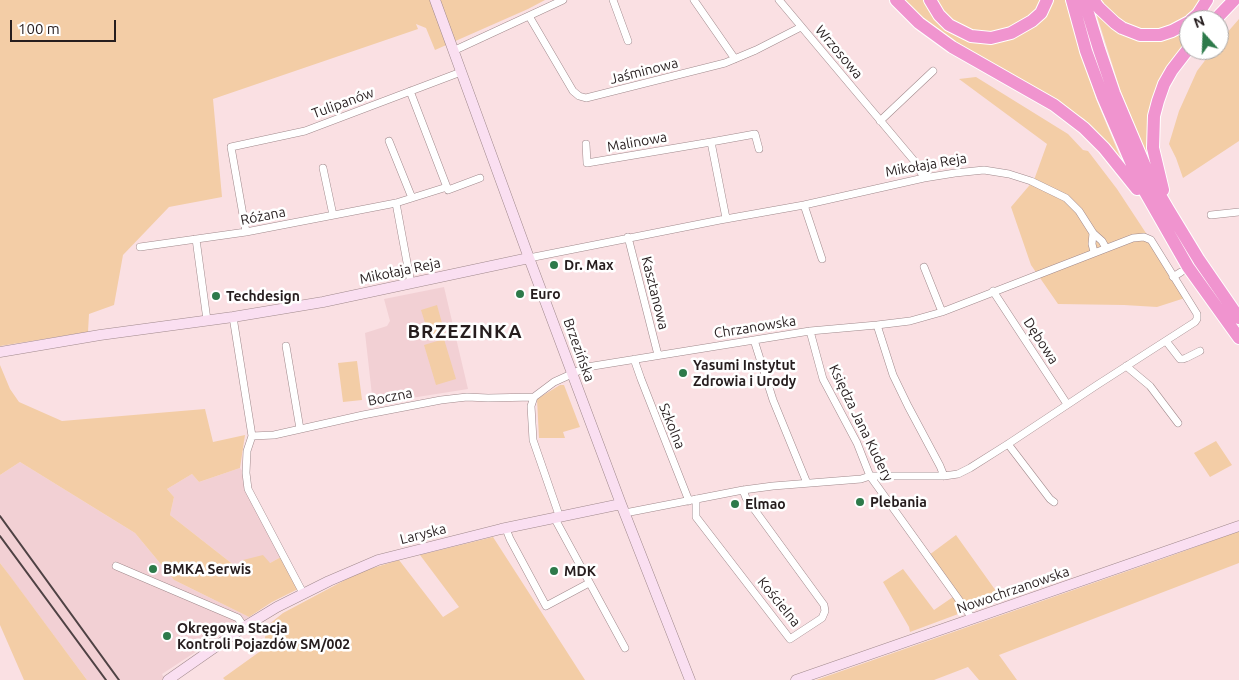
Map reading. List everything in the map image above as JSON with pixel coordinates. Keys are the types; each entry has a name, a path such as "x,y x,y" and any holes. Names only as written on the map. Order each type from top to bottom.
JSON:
{"highway":[{"path":"896,0 919,22 952,47 1054,105 1084,128 1163,213"},
{"path":"930,0 949,25 970,36 991,38 1010,33 1032,21 1041,13 1047,0"},
{"path":"1072,0 1102,98 1140,183 1199,260 1239,318"},
{"path":"1084,0 1114,93 1163,213 1188,267 1239,338"},
{"path":"1093,0 1115,23 1140,35 1151,36 1172,31 1179,27"},
{"path":"1224,10 1234,0"},
{"path":"1163,213 1154,148 1154,116 1164,84 1180,60"}],"street":[{"name":"Brzezińska","path":"434,0 528,258 690,680"},
{"path":"453,51 562,0"},
{"path":"613,0 628,41"},
{"path":"694,0 735,59"},
{"name":"Wrzosowa","path":"779,0 916,163 924,178"},
{"name":"Jaśminowa","path":"529,16 574,91 579,96 586,98 725,63 756,50 801,27"},
{"path":"880,121 933,71"},
{"name":"Tulipanów","path":"246,232 231,147 305,130 461,72"},
{"path":"410,91 447,188"},
{"name":"Malinowa","path":"586,144 587,163 755,134 759,149"},
{"path":"390,141 412,198"},
{"path":"711,142 726,218"},
{"path":"323,168 333,215"},
{"name":"Mikołaja Reja","path":"0,352 322,302 528,258 804,204 924,178 984,170 1009,174 1031,181 1066,198 1079,211 1093,233 1106,248"},
{"name":"Różana","path":"140,247 246,232 396,203 480,178"},
{"path":"396,203 411,284"},
{"path":"804,204 822,259"},
{"path":"1211,215 1239,212"},
{"name":"Mikołaja Reja","path":"1093,233 1092,244 1094,252"},
{"name":"Chrzanowska","path":"534,397 554,382 587,367 810,331 910,321 942,312 1132,238 1144,237 1151,240 1173,277"},
{"name":"Kasztanowa","path":"628,238 658,356"},
{"path":"196,239 207,320"},
{"path":"924,267 942,312"},
{"path":"623,509 692,500 773,486 862,479 870,476 944,476 958,474 1008,444 1195,322 1197,314 1173,277 1181,272"},
{"name":"Dębowa","path":"993,291 1067,404"},
{"path":"233,317 252,436 247,450 246,473 248,489 303,593"},
{"path":"877,325 893,375 944,476"},
{"name":"Księdza Jana Kudery","path":"810,331 823,379 857,444 870,476 972,618"},
{"path":"754,340 773,400 807,483"},
{"path":"1166,341 1180,359 1183,360 1200,351"},
{"path":"286,346 300,430"},
{"name":"Szkolna","path":"634,359 640,379 692,500"},
{"path":"1126,366 1150,386 1178,423"},
{"name":"Boczna","path":"252,436 274,435 441,400 468,397 534,397"},
{"path":"534,397 531,406 533,440 558,518 589,583 625,648"},
{"path":"1008,444 1054,502"},
{"name":"Kościelna","path":"692,500 696,517 790,639 822,618 825,612 824,605 746,498 743,490"},
{"name":"Laryska","path":"168,680 244,627 277,607 353,569 378,560 506,529 558,518 623,509"},
{"name":"Nowochrzanowska","path":"796,680 1239,526"},
{"path":"506,529 546,606 589,583"},
{"path":"116,566 238,618 244,627"}],"shaded area":[{"path":"0,0 545,0 435,50 426,28 416,24 418,29 213,99 222,197 169,207 123,255 114,305 89,314 88,332 0,346"},
{"path":"901,0 925,0 935,17 999,41 1050,0 1065,0 1096,99 1121,159 1084,119 947,40"},
{"path":"934,0 1045,0 1019,26 985,34 953,23"},
{"path":"1099,0 1205,0 1197,10 1179,10 1179,23 1174,27 1153,31 1125,26"},
{"path":"1096,13 1122,32 1179,27 1179,58 1161,82 1153,169 1121,92"},
{"path":"1239,19 1239,141 1183,178 1169,144 1179,111 1197,71 1205,60 1229,60 1229,30"},
{"path":"976,77 1068,134 1083,150 1088,151 1117,189 1188,297 1157,307 1058,304 1031,265 1011,207 1034,180 1047,144 959,79"},
{"path":"444,287 468,389 373,404 365,333 387,326 390,321 384,299"},
{"path":"437,305 445,334 430,339 421,310"},
{"path":"444,339 456,379 436,385 424,345"},
{"path":"357,361 362,400 343,402 338,363"},
{"path":"0,365 10,389 19,402 62,421 205,409 213,442 245,435 240,468 199,482 192,474 167,489 174,497 170,515 244,573 243,560 263,555 270,563 281,557 298,589 272,602 249,617 174,580 135,533 20,462 0,475"},
{"path":"560,385 564,385 580,427 563,432 565,438 539,438 537,399"},
{"path":"1216,441 1232,465 1210,477 1194,453"},
{"path":"20,462 135,533 174,580 249,617 162,674 165,680 87,680 0,563 0,475"},
{"path":"240,468 244,473 281,557 244,573 170,515 174,497 167,489 192,474 199,482"},
{"path":"1239,531 1239,563 999,655 1017,680 979,680 968,667 934,680 816,680 1168,557"},
{"path":"956,535 1001,598 910,632 883,582 903,569 934,610 953,597 925,558"},
{"path":"493,537 585,680 225,680 223,678 262,650 268,625 283,613 360,572 399,560 443,617 459,607 420,555"},
{"path":"0,563 87,680 24,680 0,625"}],"railway":[{"path":"0,516 119,680"},
{"path":"0,536 106,680"}],"place":[{"name":"Dr. Max","path":"554,265"},
{"name":"Euro","path":"520,294"},
{"name":"Techdesign","path":"216,296"},
{"name":"Yasumi Instytut Zdrowia i Urody","path":"683,373"},
{"name":"Plebania","path":"860,502"},
{"name":"Elmao","path":"735,504"},
{"name":"BMKA Serwis","path":"153,569"},
{"name":"MDK","path":"554,571"},
{"name":"Okręgowa Stacja Kontroli Pojazdów SM/002","path":"167,636"}],"district":[{"name":"BRZEZINKA","path":"465,332"}]}
